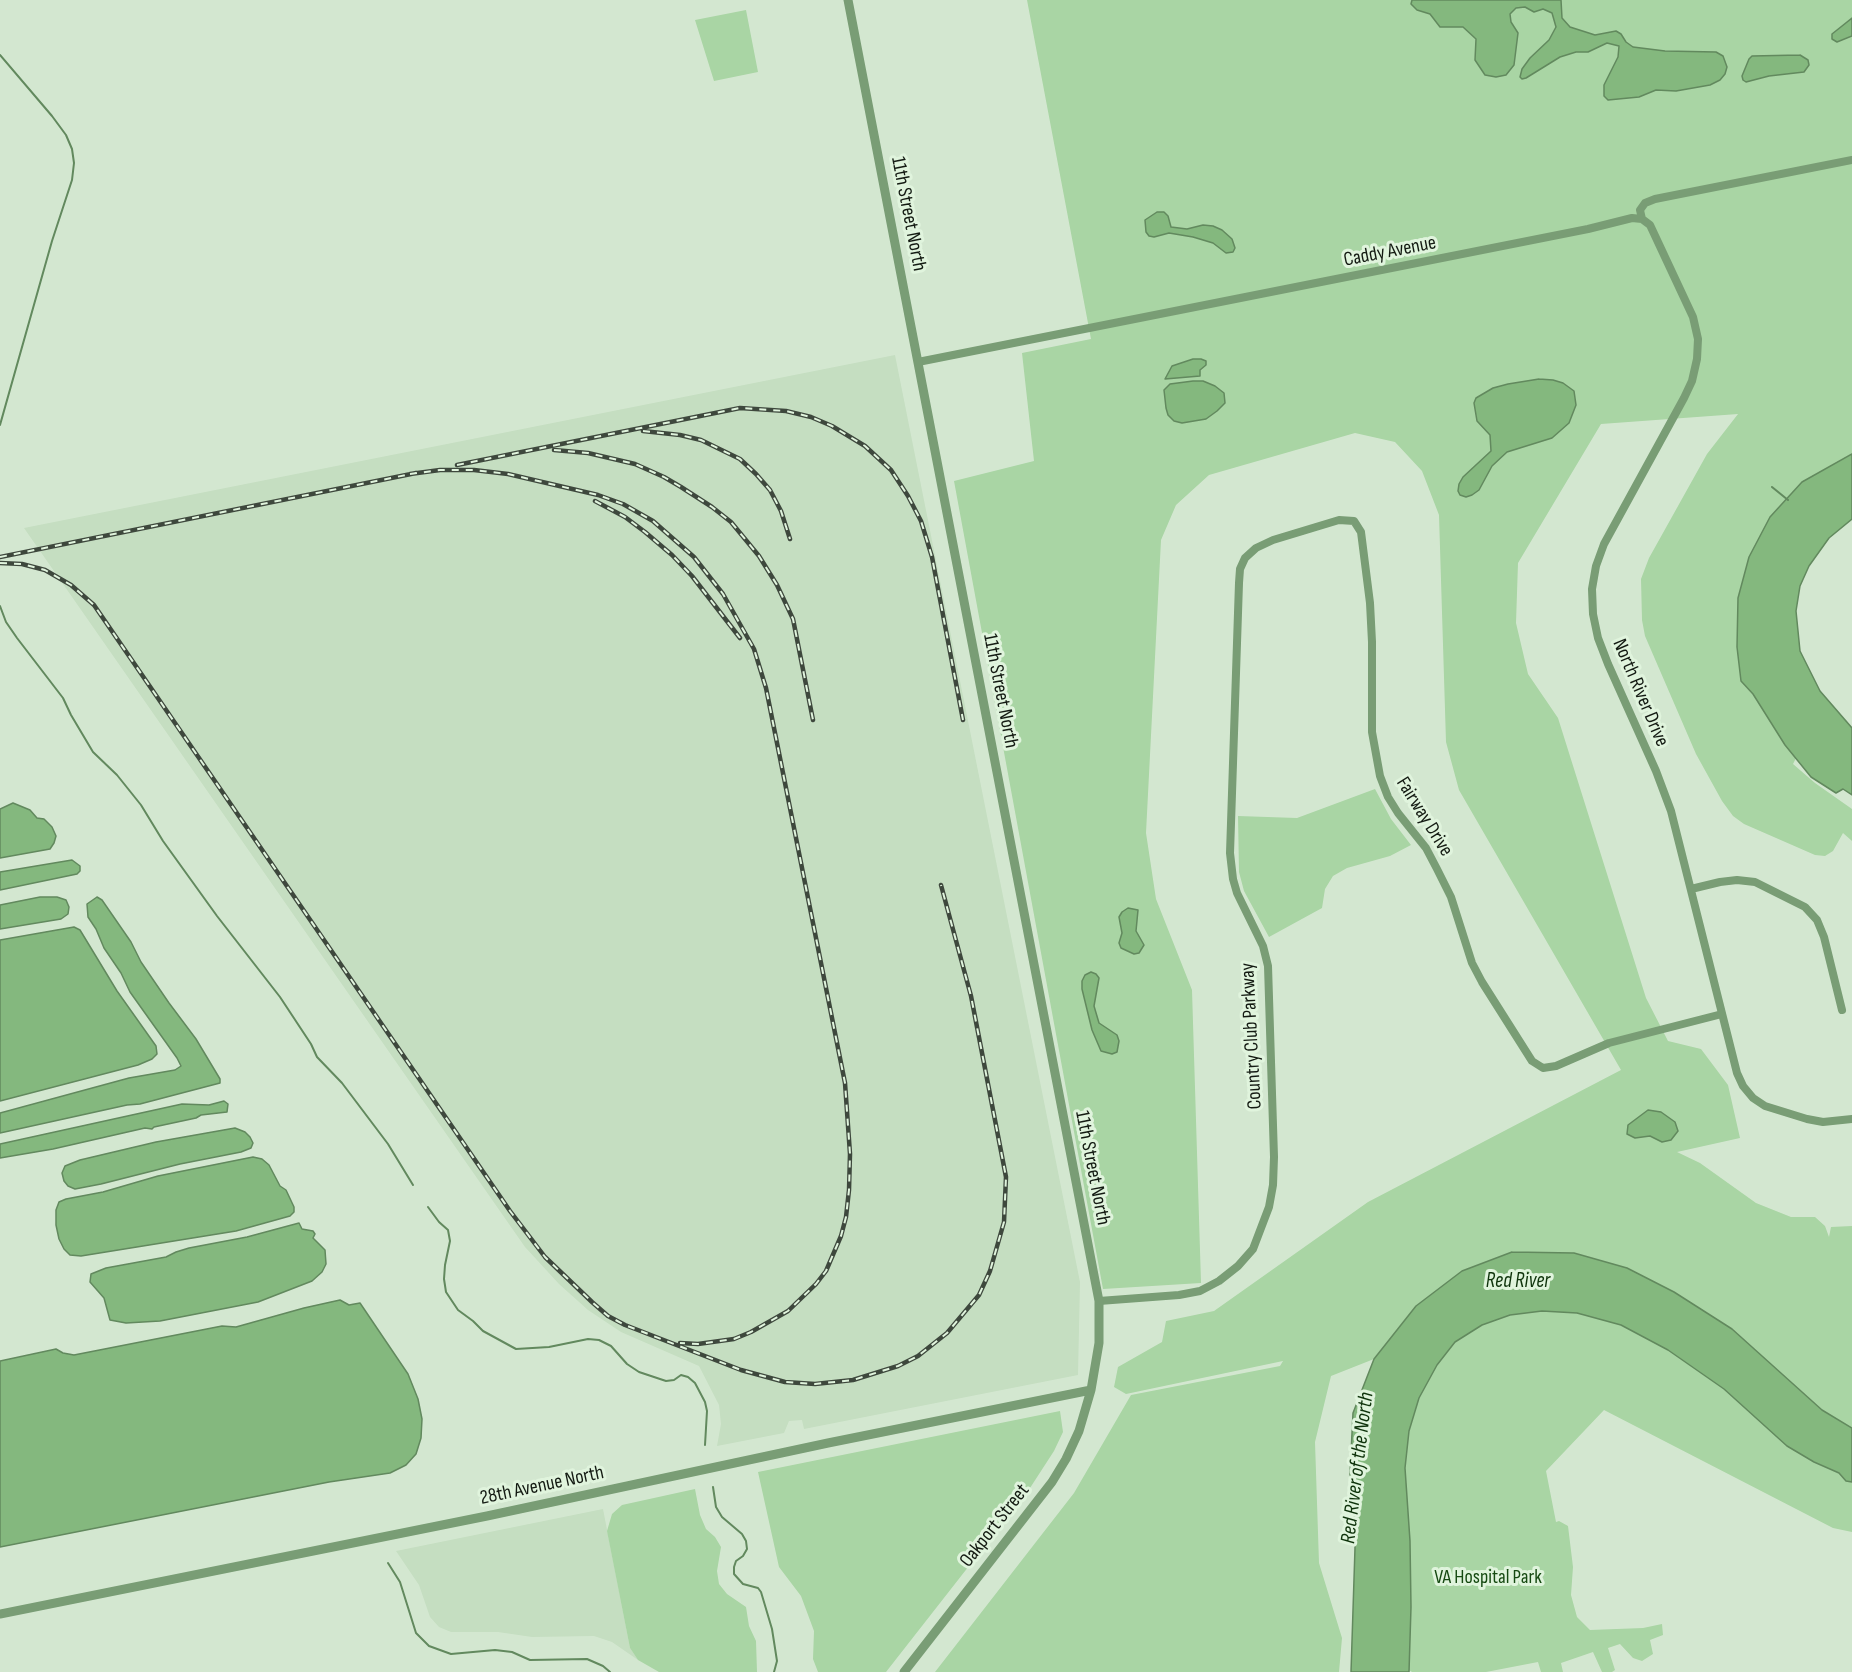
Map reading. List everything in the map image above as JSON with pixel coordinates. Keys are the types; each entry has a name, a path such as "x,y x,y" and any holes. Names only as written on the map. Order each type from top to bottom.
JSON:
{"street":[{"name":"11th Street North","path":"848,0 1099,1301 1099,1343 1091,1390"},
{"path":"1642,219 1640,210 1645,203 1655,199 1852,160"},
{"name":"Caddy Avenue","path":"918,362 1632,218 1642,219"},
{"name":"North River Drive","path":"1642,219 1650,225 1694,317 1698,339 1697,359 1692,381 1684,398 1604,544 1596,566 1592,589 1593,614 1598,638 1664,791 1737,1073 1743,1086 1752,1098 1766,1106 1807,1119 1823,1122 1852,1119"},
{"name":"Country Club Parkway","path":"1099,1301 1200,1291 1219,1281 1238,1266 1253,1248 1263,1225 1273,1185 1274,1156 1268,966 1263,946 1237,893 1230,853 1240,569 1245,558 1256,548 1273,540 1339,520 1354,521"},
{"name":"Fairway Drive","path":"1354,521 1361,532 1370,603 1372,732 1380,776 1388,797 1426,848 1437,869 1450,897 1472,963 1482,982 1532,1061 1543,1068 1556,1066 1609,1043 1722,1014"},
{"path":"1691,889 1737,880 1755,882 1805,907 1816,920 1824,937 1842,1010"},
{"name":"28th Avenue North","path":"0,1614 487,1516 828,1443 1091,1390"},
{"name":"Oakport Street","path":"904,1672 1052,1482 1079,1431 1091,1390"}],"shaded area":[{"path":"895,355 1080,1282 1078,1375 804,1429 802,1420 789,1421 784,1433 717,1446 721,1424 719,1405 699,1366 621,1332 588,1310 559,1284 525,1247 24,528"},
{"path":"603,1509 630,1648 638,1660 612,1642 594,1636 532,1637 498,1632 451,1632 439,1627 430,1617 419,1585 396,1551"}],"green space":[{"path":"1027,0 1852,0 1852,454 1802,482 1770,517 1738,598 1737,646 1741,681 1753,694 1785,745 1796,758 1793,764 1852,809 1852,841 1843,833 1833,851 1825,856 1815,855 1744,824 1733,816 1696,754 1645,636 1642,620 1641,579 1649,558 1707,454 1738,414 1601,424 1518,563 1516,623 1528,674 1558,718 1646,998 1668,1041 1701,1049 1728,1085 1740,1138 1677,1152 1700,1163 1756,1203 1791,1217 1815,1217 1825,1226 1829,1237 1831,1227 1852,1226 1852,1428 1822,1410 1732,1329 1674,1292 1627,1268 1574,1253 1512,1252 1416,1306 1374,1359 1331,1376 1315,1442 1319,1563 1342,1638 1339,1672 935,1672 1074,1493 1131,1395 1280,1366 1283,1361 1126,1394 1114,1387 1118,1367 1162,1342 1166,1321 1214,1311 1368,1202 1621,1070 1459,790 1446,742 1439,515 1422,471 1395,442 1355,433 1209,475 1176,505 1161,540 1146,833 1156,899 1192,990 1201,1283 1103,1289 954,481 1034,461 1022,353 1091,339"},
{"path":"746,10 758,72 714,81 695,20"},
{"path":"1375,789 1391,819 1411,845 1390,856 1347,868 1333,876 1325,889 1322,908 1269,937 1244,891 1239,872 1238,816 1297,818"},
{"name":"VA Hospital Park","path":"1542,1311 1577,1313 1621,1325 1668,1350 1724,1389 1787,1446 1839,1473 1846,1481 1852,1482 1852,1532 1833,1528 1604,1410 1546,1471 1556,1522 1559,1521 1568,1526 1573,1567 1571,1595 1577,1617 1590,1630 1643,1628 1662,1624 1663,1635 1650,1640 1653,1654 1642,1661 1633,1658 1620,1644 1608,1648 1615,1670 1612,1672 1602,1672 1593,1652 1561,1663 1563,1672 1541,1672 1538,1662 1486,1672 1412,1672 1409,1670 1410,1541 1405,1468 1409,1431 1419,1398 1437,1365 1455,1342 1482,1325 1510,1315"},
{"path":"1060,1411 1063,1432 1054,1451 1030,1488 886,1672 818,1672 813,1659 814,1631 801,1596 779,1567 758,1472"},
{"path":"695,1489 700,1515 706,1529 721,1547 717,1571 719,1584 727,1594 746,1607 749,1626 756,1641 757,1672 659,1672 638,1660 630,1648 607,1531 612,1514 622,1505"}],"water":[{"path":"1412,0 1561,0 1562,18 1570,27 1595,35 1616,31 1633,47 1665,51 1716,52 1723,56 1727,67 1720,80 1710,85 1676,91 1656,90 1639,97 1608,100 1604,96 1604,85 1618,57 1619,46 1607,43 1588,52 1576,52 1560,57 1522,79 1520,77 1522,69 1549,40 1556,27 1552,13 1543,9 1534,12 1525,7 1516,8 1510,14 1511,22 1518,33 1514,65 1506,75 1496,77 1485,75 1475,60 1476,39 1463,27 1440,27 1430,14 1417,10 1411,4"},
{"path":"1852,18 1852,36 1837,42 1832,39 1832,34"},
{"path":"1800,55 1808,60 1809,65 1804,72 1769,76 1746,82 1743,80 1742,76 1752,56"},
{"path":"1157,212 1164,212 1168,216 1171,227 1187,229 1203,225 1222,230 1232,239 1235,248 1233,252 1226,253 1213,243 1193,237 1169,233 1149,236 1146,232 1145,220"},
{"path":"1193,359 1206,361 1206,365 1200,370 1200,376 1165,379 1172,366"},
{"path":"1539,379 1563,383 1574,391 1576,405 1569,423 1552,438 1507,452 1492,466 1479,490 1466,497 1460,495 1459,484 1463,477 1491,451 1490,435 1477,421 1474,403 1476,398 1493,388"},
{"path":"1203,381 1215,386 1224,393 1225,403 1206,419 1182,423 1174,421 1168,415 1164,390 1170,384"},
{"path":"1852,454 1852,519 1829,538 1809,566 1800,586 1796,611 1800,651 1820,691 1852,728 1852,795 1843,789 1836,793 1811,777 1785,745 1753,694 1741,681 1737,647 1738,598 1749,557 1770,517 1802,482"},
{"path":"13,803 30,810 37,818 44,819 52,827 56,836 50,849 0,858 0,809"},
{"path":"72,860 80,866 77,874 0,890 0,872"},
{"path":"40,897 57,897 66,900 69,907 68,914 61,919 0,929 0,905"},
{"path":"97,897 102,900 131,942 141,962 196,1039 220,1079 220,1083 140,1104 0,1133 0,1113 129,1078 175,1070 181,1066 130,992 88,917 87,904"},
{"path":"1128,908 1138,910 1136,931 1144,945 1139,953 1134,954 1121,948 1119,943 1122,933 1119,917"},
{"path":"74,927 80,930 117,991 156,1046 157,1054 152,1059 138,1065 0,1101 0,940"},
{"path":"1091,972 1099,978 1094,1006 1099,1023 1117,1035 1119,1041 1117,1052 1112,1054 1101,1051 1092,1030 1082,989 1085,975"},
{"path":"224,1101 228,1104 227,1112 201,1115 152,1129 145,1128 53,1149 0,1158 0,1144 182,1104 209,1105"},
{"path":"1648,1110 1661,1112 1675,1122 1678,1131 1671,1140 1662,1142 1650,1136 1635,1138 1627,1134 1628,1125"},
{"path":"235,1128 250,1137 253,1143 251,1148 75,1189 64,1181 62,1173 65,1166 80,1160 156,1142"},
{"path":"253,1157 262,1159 269,1165 280,1186 286,1190 294,1207 294,1212 290,1216 236,1231 81,1256 70,1255 59,1239 56,1210 59,1202 66,1199 103,1192 158,1176"},
{"path":"299,1223 302,1229 313,1231 315,1234 313,1238 325,1250 326,1264 322,1272 312,1281 258,1302 160,1321 126,1323 110,1320 104,1298 90,1282 91,1274 106,1268 166,1257 189,1248 247,1237"},
{"name":"Red River","path":"1512,1252 1574,1253 1627,1268 1674,1292 1732,1329 1822,1410 1852,1428 1852,1482 1846,1481 1839,1473 1787,1446 1724,1389 1668,1350 1621,1325 1577,1313 1542,1311 1510,1315 1482,1325 1455,1342 1437,1365 1419,1398 1409,1431 1405,1468 1410,1541 1409,1672 1351,1672 1355,1548 1354,1503 1350,1474 1353,1413 1374,1359 1416,1306 1462,1271"},
{"path":"340,1300 349,1305 360,1303 408,1374 418,1399 422,1419 421,1438 416,1454 406,1465 390,1473 329,1482 0,1547 0,1361 56,1349 74,1355 222,1326 236,1327"}],"waterway":[{"path":"0,55 66,135 72,149 74,163 72,180 52,241 0,425"},
{"path":"1772,487 1788,500"},
{"path":"0,606 6,622 63,698 93,752 117,775 141,805 163,841 217,916 280,997 317,1057 342,1083 388,1144 413,1185"},
{"path":"428,1207 448,1230 450,1241 444,1279 446,1292 458,1310 483,1331 516,1349 549,1347 588,1339 599,1340 611,1346 627,1364 639,1372 666,1381 674,1380 681,1375 688,1377 695,1383 705,1402 707,1411 705,1445"},
{"path":"713,1487 716,1507 722,1517 742,1534 746,1541 747,1549 736,1561 734,1574 743,1584 758,1588 761,1592 772,1629 777,1661 774,1672"},
{"path":"388,1563 400,1582 416,1633 429,1646 451,1654 495,1650 512,1652 530,1660 587,1659 610,1672"}],"railway":[{"path":"457,465 740,408 786,411 811,417 832,426 865,446 891,470 921,521 932,557 963,720"},
{"path":"643,431 701,440 740,459 770,490 781,511 790,539"},
{"path":"554,450 588,453 635,464 681,487 731,522 759,556 777,585 793,619 813,720"},
{"path":"410,474 440,470 474,470 508,474 598,495 623,504 653,521 694,557 723,594 754,649 766,688 845,1083 850,1154 849,1190 841,1236 826,1271 788,1311 734,1339 698,1344 680,1343"},
{"path":"0,557 416,473"},
{"path":"595,501 625,517 672,555 692,576 740,638"},
{"path":"0,563 22,564 45,570 71,585 94,605 510,1211 545,1257 608,1316 625,1325 741,1370 785,1382 815,1384 853,1380 898,1366 918,1356 947,1333 979,1295 990,1271 1004,1222 1006,1177 971,996 941,885"}],"water label":[{"name":"Red River of the North","path":"1358,1468"}]}
